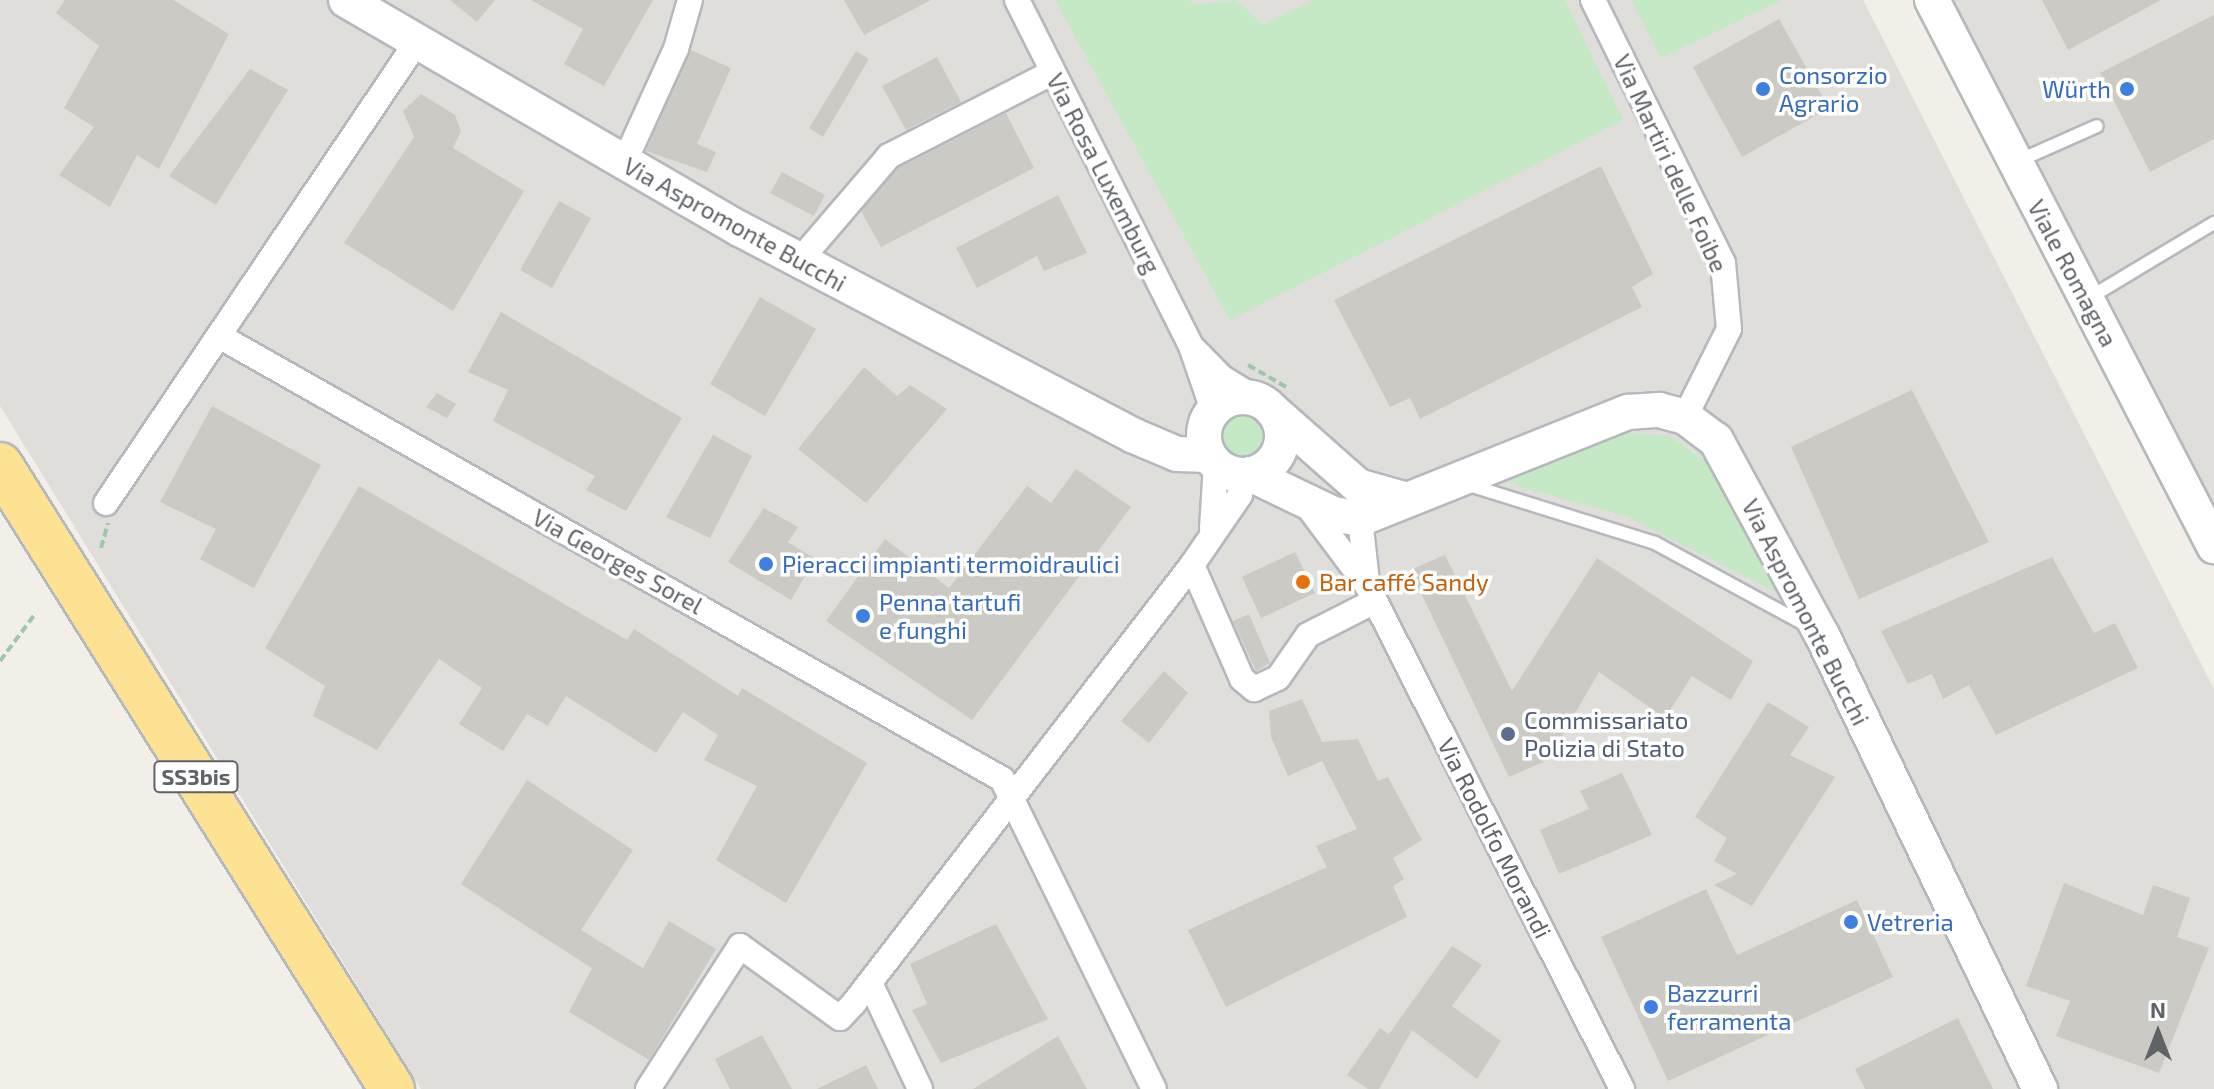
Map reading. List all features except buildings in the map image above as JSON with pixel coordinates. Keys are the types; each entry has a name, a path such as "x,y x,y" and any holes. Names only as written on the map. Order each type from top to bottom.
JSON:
{"highway":[{"name":"SS3bis","path":"0,465 392,1089"},
{"name":"SS3bis","path":"0,518 360,1089"}],"street":[{"name":"Via Aspromonte Bucchi","path":"346,0 624,163 800,260 1132,435 1177,454 1230,467 1302,500 1377,521 1456,482 1628,412 1659,410 1685,417 1716,440 1822,635 2040,1089"},
{"path":"624,163 676,49 690,0"},
{"name":"Via Rosa Luxemburg","path":"1017,0 1191,346 1210,416"},
{"name":"Via Martiri delle Foibe","path":"1593,0 1723,263 1729,329 1685,417"},
{"name":"Viale Romagna","path":"1932,0 2214,546"},
{"path":"106,503 416,43"},
{"path":"800,260 889,156 1053,72"},
{"name":"Via Georges Sorel","path":"219,336 1002,779 1154,1089"},
{"name":"Via Rosa Luxemburg","path":"1191,346 1221,377 1266,406"},
{"name":"Via Aspromonte Bucchi","path":"1132,435 1171,435 1210,416 1235,397 1266,406"},
{"path":"1230,467 1280,449 1266,406"},
{"path":"1266,406 1301,430 1377,521"},
{"path":"648,1089 740,946 840,1018 870,983 1010,794 1041,768 1192,565 1211,530 1230,467 1210,416"},
{"path":"1333,469 1358,486 1377,521"},
{"name":"Via Rodolfo Morandi","path":"1302,500 1372,594 1622,1089"},
{"name":"Via Rodolfo Morandi","path":"1372,594 1377,521"},
{"path":"1192,565 1242,679 1254,689 1278,678 1308,635 1372,594"},
{"path":"870,983 920,1089"}],"lane":[{"path":"2015,163 2097,126"},
{"path":"2086,299 2214,223"},
{"path":"1456,482 1655,543 1822,635"}],"path":[{"path":"0,661 35,614"}],"shaded area":[{"path":"0,0 1863,0 2214,689 2214,1089 421,1089 0,406"},
{"path":"1942,0 2214,0 2214,533"}],"green space":[{"path":"1055,0 1190,0 1193,5 1236,0 1263,25 1314,0 1565,0 1623,120 1230,320"},
{"path":"1631,0 1782,0 1661,58"},
{"path":"1241,411 1260,418 1267,437 1260,456 1241,463 1222,456 1215,437 1222,418"},
{"path":"1619,432 1670,436 1712,466 1776,592 1626,516 1519,487 1505,476"}],"place":[{"name":"Consorzio Agrario","path":"1763,89"},
{"name":"Würth","path":"2127,89"},
{"name":"Pieracci impianti termoidraulici","path":"766,564"},
{"name":"Bar caffé Sandy","path":"1303,582"},
{"name":"Penna tartufi e funghi","path":"863,616"},
{"name":"Commissariato Polizia di Stato","path":"1508,734"},
{"name":"Vetreria","path":"1851,922"},
{"name":"Bazzurri ferramenta","path":"1651,1007"}]}
